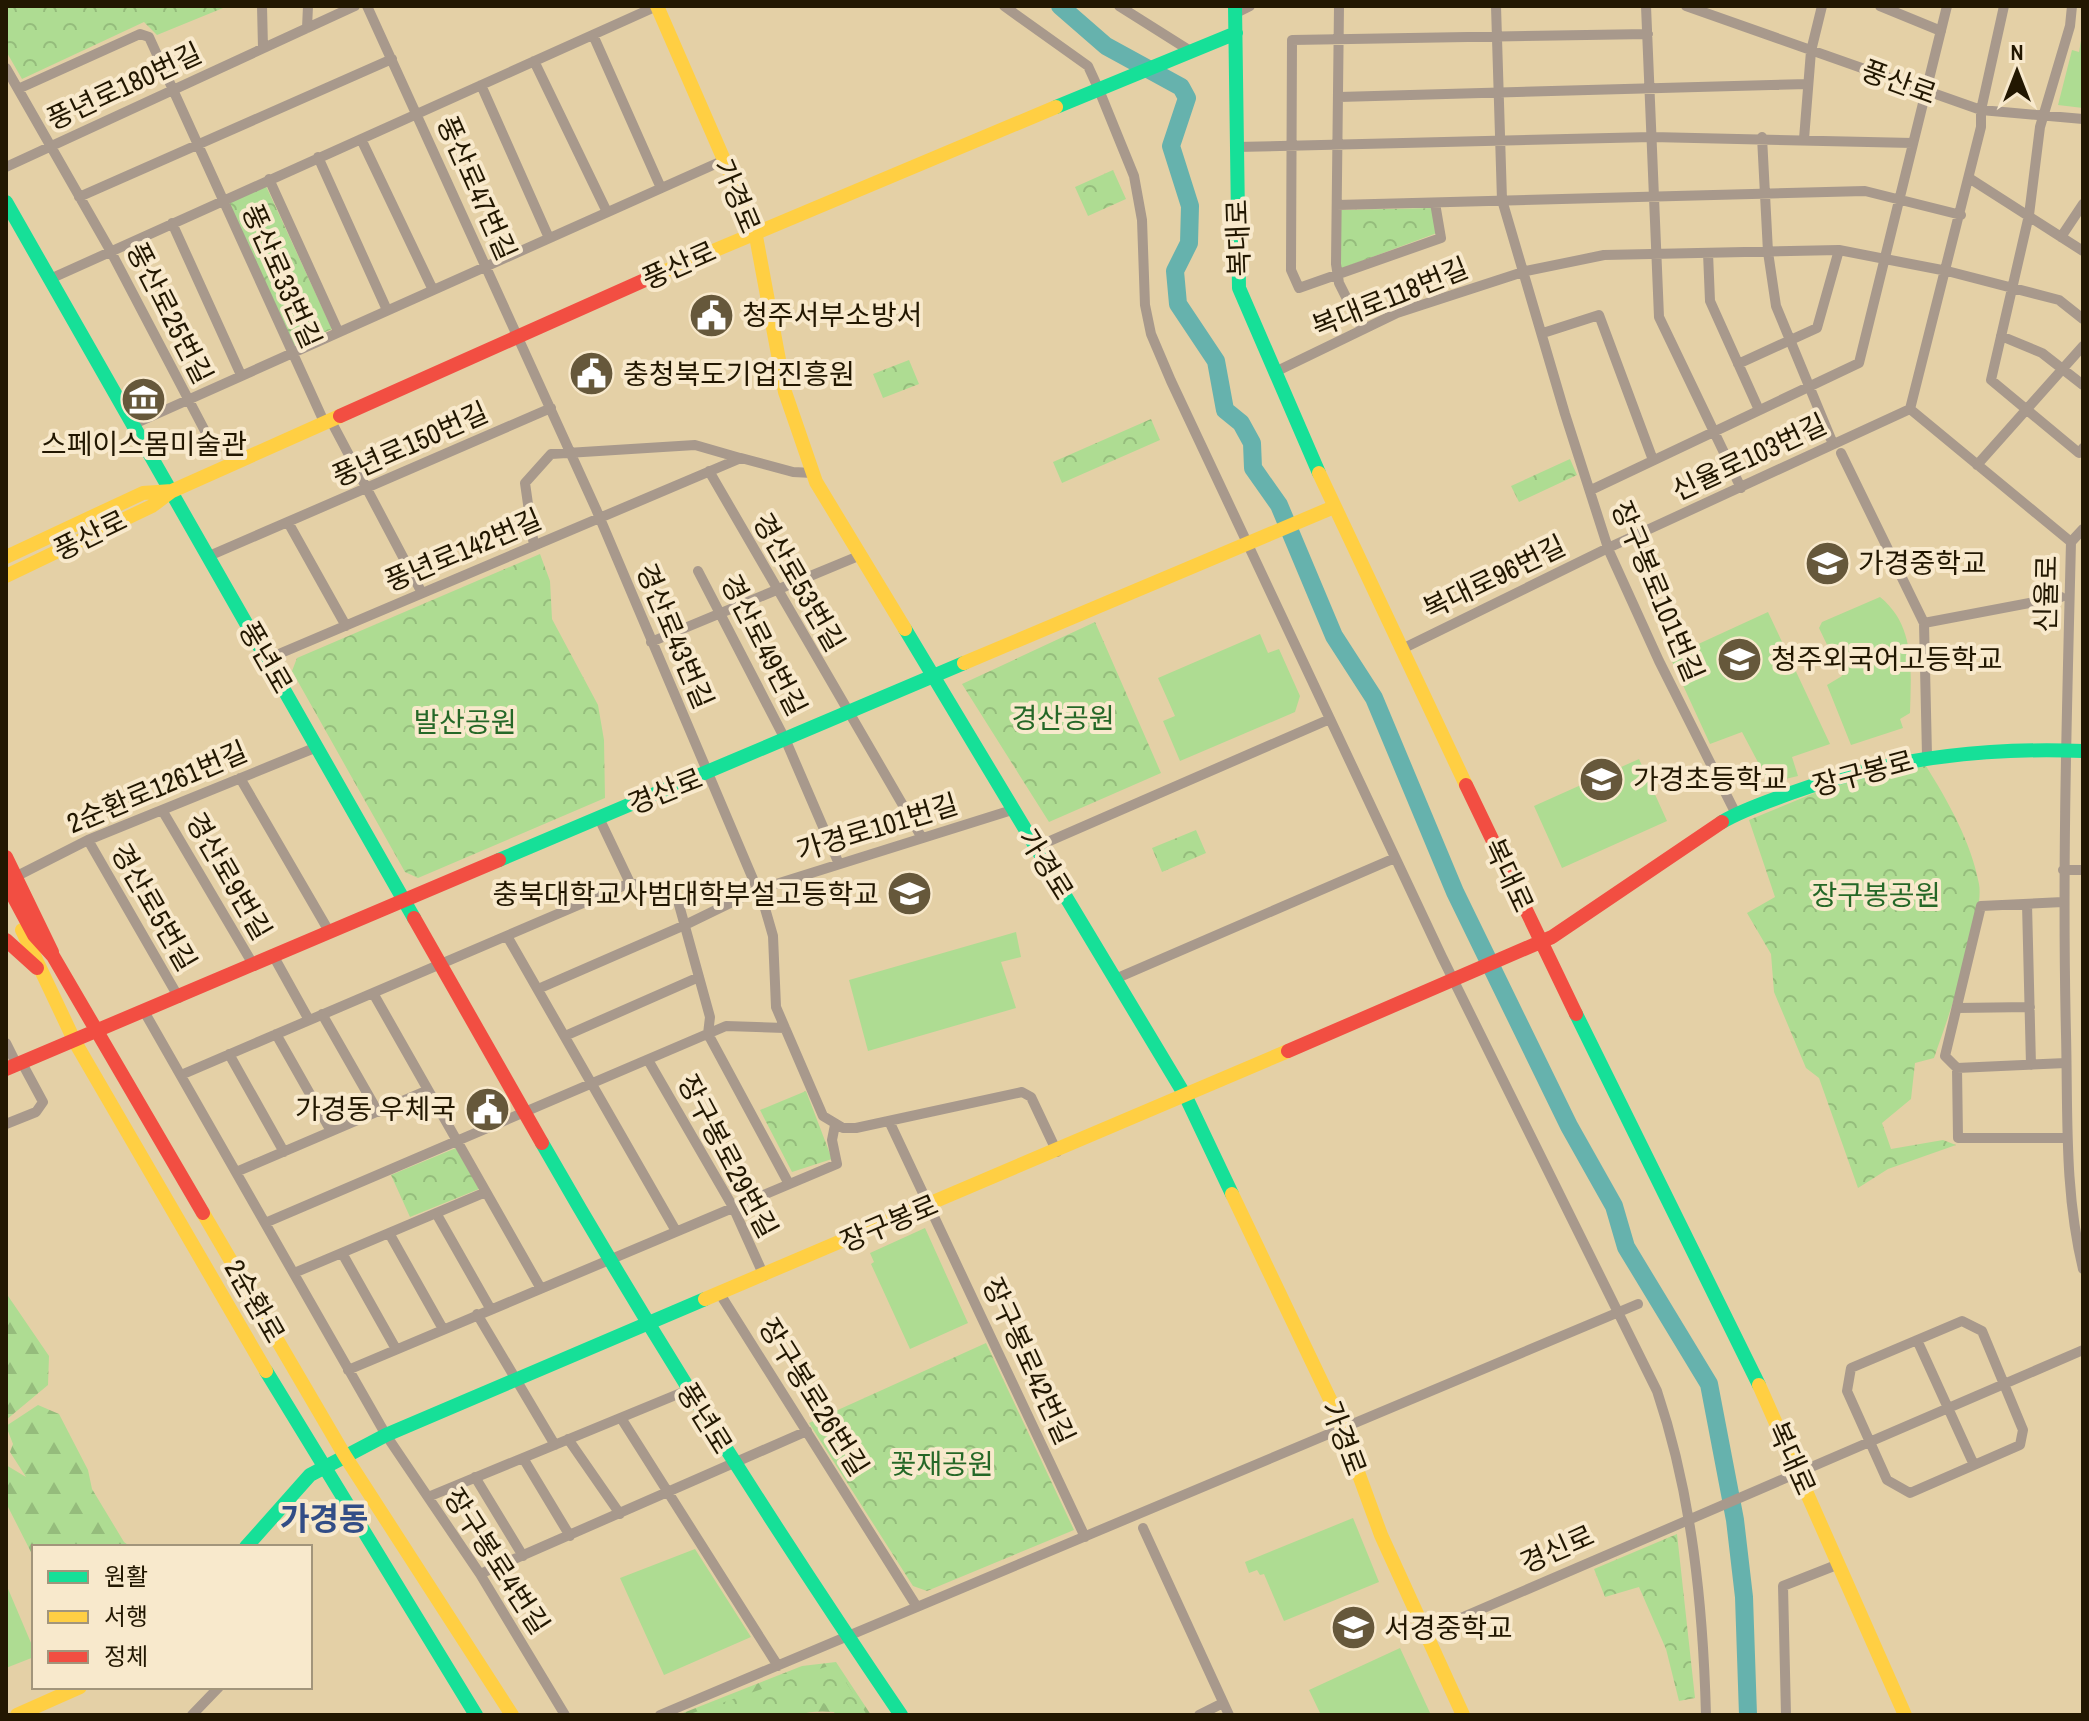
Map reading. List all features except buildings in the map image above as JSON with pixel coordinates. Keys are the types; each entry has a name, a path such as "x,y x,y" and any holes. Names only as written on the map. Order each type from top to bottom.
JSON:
{"street":[{"path":"262,6 263,48"},
{"path":"307,28 308,6"},
{"name":"풍년로180번길","path":"6,167 355,6"},
{"name":"풍산로47번길","path":"367,6 551,408"},
{"path":"50,279 657,6"},
{"name":"가경로","path":"657,6 755,231 785,392 813,473 933,680 1186,1097 1255,1236 1342,1429 1381,1535 1463,1715"},
{"path":"1004,6 1088,66 1139,198 1145,305 1151,334 1215,480 1253,543 1395,858 1657,1391 1670,1427 1689,1517 1701,1618 1706,1715"},
{"path":"1119,6 1187,54"},
{"path":"1236,10 1250,6"},
{"path":"1339,6 1337,275 1362,329"},
{"name":"장구봉로101번길","path":"1496,6 1502,200 1608,548 1659,661 1736,814"},
{"path":"1646,6 1659,317 1741,488"},
{"name":"풍산로","path":"1686,6 1981,110 2083,119"},
{"path":"1804,139 1811,51 1822,6"},
{"path":"1591,490 1859,363 1947,6"},
{"path":"1910,409 1961,215 2004,6"},
{"path":"2072,6 2070,26 2043,116 2029,215 1991,380 2079,453 2083,448"},
{"path":"1883,7 1941,31"},
{"name":"복대로","path":"1236,10 1239,288 1328,510 1402,649 1541,943 1798,1470 1905,1715"},
{"name":"풍산로","path":"6,576 152,506 172,491 755,231 1236,33"},
{"path":"18,89 140,34 149,37 173,90"},
{"path":"1435,203 1441,238 1299,288 1291,270 1289,147 1292,40 1648,34"},
{"path":"593,35 661,188"},
{"path":"79,197 392,59"},
{"path":"534,61 607,212"},
{"name":"풍산로25번길","path":"6,68 110,250 216,452"},
{"path":"1339,97 1808,84"},
{"path":"481,85 549,238"},
{"name":"풍산로33번길","path":"173,90 290,353 367,488 422,593"},
{"path":"1236,147 1652,137 1762,137 1913,143"},
{"path":"1762,137 1768,252 1776,306 1833,444"},
{"path":"361,139 433,290"},
{"path":"318,157 387,310"},
{"path":"134,424 722,161"},
{"path":"1969,178 2083,251"},
{"path":"269,179 338,331"},
{"path":"1337,205 1865,191 1961,215"},
{"name":"풍년로","path":"6,202 647,1325 846,1637 901,1715"},
{"path":"2061,237 2083,204"},
{"path":"172,223 241,375"},
{"path":"1738,364 1817,328 1839,250"},
{"name":"복대로118번길","path":"1275,372 1397,313 1526,271 1593,256 1839,250 1947,271 2059,300 2083,319"},
{"path":"1708,253 1710,301 1759,410"},
{"path":"1543,333 1599,315 1653,460"},
{"path":"2001,336 2042,353 2083,385"},
{"path":"1977,465 2083,346"},
{"name":"경산로43번길","path":"551,408 771,922 776,1007 823,1116 835,1125"},
{"name":"풍년로150번길","path":"209,556 289,524 551,408"},
{"name":"신율로103번길","path":"1608,548 1910,409"},
{"name":"신율로","path":"1910,409 2071,542 2065,596 2063,902 2071,1215 2083,1269"},
{"path":"534,546 525,483 544,458 571,453 695,445 793,472 813,473"},
{"path":"1841,453 1924,623 1927,756"},
{"name":"풍년로142번길","path":"267,659 741,458"},
{"name":"경산로53번길","path":"709,471 848,716 922,838"},
{"name":"풍산로","path":"6,557 143,493 172,491"},
{"name":"경산로","path":"15,1066 599,818 848,716 1328,510"},
{"path":"289,524 346,626"},
{"path":"2071,542 2083,529"},
{"name":"복대로96번길","path":"1402,649 1608,548"},
{"path":"651,642 861,555"},
{"name":"경산로49번길","path":"698,571 786,741 839,864"},
{"path":"1924,623 2065,596 2083,596"},
{"path":"1036,847 1330,719"},
{"name":"2순환로1261번길","path":"11,880 88,840 317,747"},
{"name":"장구봉로","path":"248,1545 310,1475 386,1435 1524,951 1541,943 1736,814 1849,773 1927,756 1992,750 2083,751"},
{"path":"240,778 330,933"},
{"name":"경산로9번길","path":"162,810 254,966"},
{"name":"가경로101번길","path":"538,989 757,890 1012,810"},
{"path":"599,818 630,883"},
{"name":"경산로5번길","path":"88,840 179,998"},
{"name":"2순환로","path":"6,857 11,880 53,956 345,1456 512,1715"},
{"path":"1115,979 1395,858"},
{"path":"2063,870 2083,870"},
{"path":"181,1075 630,883 675,895 710,1017 708,1034 789,1184"},
{"name":"2순환로","path":"6,901 75,1042 322,1468 476,1715"},
{"path":"2063,902 1981,906 1957,1008 1946,1039 1945,1056 1957,1068 1958,1138 2067,1138"},
{"path":"2027,904 2031,1065"},
{"path":"507,936 676,1231"},
{"path":"6,940 37,968"},
{"path":"274,957 309,1020"},
{"path":"565,1036 699,977"},
{"path":"373,993 540,1287"},
{"path":"1957,1008 2030,1007"},
{"name":"장구봉로4번길","path":"145,1013 386,1435 480,1574 565,1715"},
{"path":"322,1014 378,1112"},
{"path":"457,1141 726,1026 785,1028"},
{"path":"276,1034 331,1131"},
{"path":"6,1043 15,1066 43,1102 36,1112 6,1124"},
{"path":"229,1054 284,1152"},
{"name":"장구봉로29번길","path":"648,1060 733,1207 764,1276"},
{"path":"1957,1068 2066,1063"},
{"path":"236,1172 428,1090"},
{"path":"348,1370 837,1164 832,1140 835,1125 856,1128 1022,1092 1031,1097 1057,1152"},
{"name":"장구봉로42번길","path":"889,1121 1085,1537"},
{"name":"2순환로","path":"265,1223 457,1141"},
{"path":"294,1273 486,1192"},
{"path":"436,1213 490,1308"},
{"path":"389,1233 443,1329"},
{"path":"342,1253 396,1349"},
{"name":"장구봉로26번길","path":"720,1294 917,1607"},
{"path":"660,1715 1638,1304"},
{"path":"477,1314 514,1381 555,1445"},
{"path":"1962,1321 1982,1331 2023,1430 2020,1445 1910,1493 1887,1480 1847,1391 1851,1368 1917,1340 1962,1321"},
{"path":"1917,1340 1974,1465"},
{"path":"1798,1470 2083,1350"},
{"path":"428,1497 688,1390"},
{"path":"621,1418 778,1666"},
{"path":"480,1574 807,1431"},
{"path":"568,1439 620,1514"},
{"path":"523,1458 570,1536"},
{"name":"경신로","path":"1426,1633 1798,1470"},
{"path":"475,1477 523,1556"},
{"path":"1143,1528 1229,1715"},
{"path":"1786,1715 1783,1586 1839,1564"},
{"path":"17,1715 38,1712 77,1689"},
{"path":"192,1715 217,1689"},
{"path":"1199,1715 1223,1703"}],"green space":[{"path":"6,6 228,6 157,35 144,22 22,79 6,51"},
{"path":"2083,29 2083,108 2058,105 2072,50 2079,52"},
{"path":"1113,170 1126,199 1088,216 1075,187"},
{"path":"266,186 332,329 292,347 229,203"},
{"path":"1432,208 1437,233 1340,269 1341,210"},
{"path":"909,360 919,384 883,398 873,374"},
{"path":"1151,419 1160,440 1062,483 1053,462"},
{"path":"1570,459 1577,475 1519,502 1511,486"},
{"name":"발산공원","path":"540,554 550,581 552,619 598,705 604,740 605,798 418,878 405,872 292,671 297,658"},
{"path":"1880,597 1892,609 1906,635 1910,665 1910,713 1900,719 1903,728 1851,745 1827,685 1842,676 1819,628 1822,622"},
{"path":"1768,612 1830,744 1792,757 1798,776 1769,783 1742,732 1710,744 1670,657"},
{"name":"경산공원","path":"1095,622 1161,773 1049,822 962,684"},
{"path":"1260,634 1268,653 1279,649 1300,696 1295,712 1180,761 1163,721 1175,716 1158,678"},
{"path":"1639,759 1667,821 1562,868 1534,806"},
{"name":"장구봉공원","path":"1904,766 1926,766 1942,793 1970,853 1979,884 1979,899 1963,970 1934,1058 1915,1063 1911,1099 1882,1123 1891,1149 1943,1140 1956,1145 1888,1169 1858,1188 1819,1078 1806,1068 1774,992 1771,954 1747,913 1775,897 1749,820 1841,782"},
{"path":"1196,830 1206,853 1162,872 1152,848"},
{"path":"1016,932 1021,957 1001,962 1016,1008 868,1051 849,980"},
{"path":"806,1091 832,1159 792,1172 760,1110"},
{"path":"456,1148 479,1189 410,1217 391,1175"},
{"path":"925,1228 968,1323 910,1349 871,1264 874,1262 870,1253"},
{"path":"6,1293 49,1356 48,1385 6,1420"},
{"name":"꽃재공원","path":"986,1343 1074,1530 927,1591 913,1586 809,1423"},
{"path":"38,1405 59,1414 88,1470 92,1489 128,1545 32,1545 32,1554 6,1503 6,1465 26,1477 10,1452 13,1444 6,1426"},
{"path":"1353,1518 1379,1582 1284,1621 1264,1574 1260,1575 1257,1570 1249,1573 1245,1562"},
{"path":"1677,1534 1695,1698 1679,1701 1666,1649 1639,1587 1605,1597 1594,1569"},
{"path":"695,1549 751,1637 664,1675 620,1578"},
{"path":"6,1584 32,1645 32,1658 6,1668"},
{"path":"1400,1648 1431,1715 1321,1715 1309,1690"},
{"path":"836,1662 871,1715 825,1711 797,1715 678,1715 802,1666"},
{"path":"834,1664 867,1715 837,1715 824,1703 791,1715 687,1715"}],"waterway":[{"path":"1060,6 1106,46 1181,87 1187,98 1171,146 1190,206 1189,243 1175,271 1178,304 1216,361 1225,410 1241,423 1252,443 1253,468 1279,505 1334,636 1374,698 1455,892 1569,1126 1614,1206 1626,1247 1709,1384 1735,1520 1744,1597 1748,1715"}],"traffic: fast":[{"path":"1235,6 1239,288 1319,473"},
{"path":"1056,107 1236,33"},
{"path":"6,202 414,918"},
{"path":"905,629 1186,1097 1232,1194"},
{"path":"499,860 964,663"},
{"path":"1722,822 1756,806 1826,781 1898,764 2008,751 2083,751"},
{"path":"1576,1014 1759,1385"},
{"path":"542,1143 627,1289 716,1432 901,1715"},
{"path":"248,1545 310,1475 386,1435 705,1299"},
{"path":"266,1371 476,1715"}],"traffic: slow":[{"path":"657,6 755,231 785,392 816,482 905,629"},
{"path":"656,275 1056,107"},
{"path":"6,576 152,506 172,491 340,416"},
{"path":"1319,473 1466,785"},
{"path":"6,557 143,493 172,491"},
{"path":"964,663 1334,507"},
{"path":"22,930 75,1042 266,1371"},
{"path":"705,1299 1288,1051"},
{"path":"1232,1194 1336,1412 1381,1535 1463,1715"},
{"path":"203,1213 345,1456 512,1715"},
{"path":"1759,1385 1905,1715"},
{"path":"17,1715 76,1689"}],"traffic: jam":[{"path":"340,416 656,275"},
{"path":"1466,785 1576,1014"},
{"path":"1288,1051 1552,937 1722,822"},
{"path":"6,857 52,952"},
{"path":"6,1069 499,860"},
{"path":"6,883 34,935 53,956 203,1213"},
{"path":"414,918 542,1143"},
{"path":"6,940 37,968"}],"place":[{"name":"청주서부소방서","path":"711,315"},
{"name":"충청북도기업진흥원","path":"592,374"},
{"name":"스페이스몸미술관","path":"144,400"},
{"name":"가경중학교","path":"1827,563"},
{"name":"청주외국어고등학교","path":"1740,659"},
{"name":"가경초등학교","path":"1602,779"},
{"name":"충북대학교사범대학부설고등학교","path":"910,894"},
{"name":"가경동 우체국","path":"487,1109"},
{"name":"서경중학교","path":"1353,1628"}],"district":[{"name":"가경동","path":"324,1519"}]}
